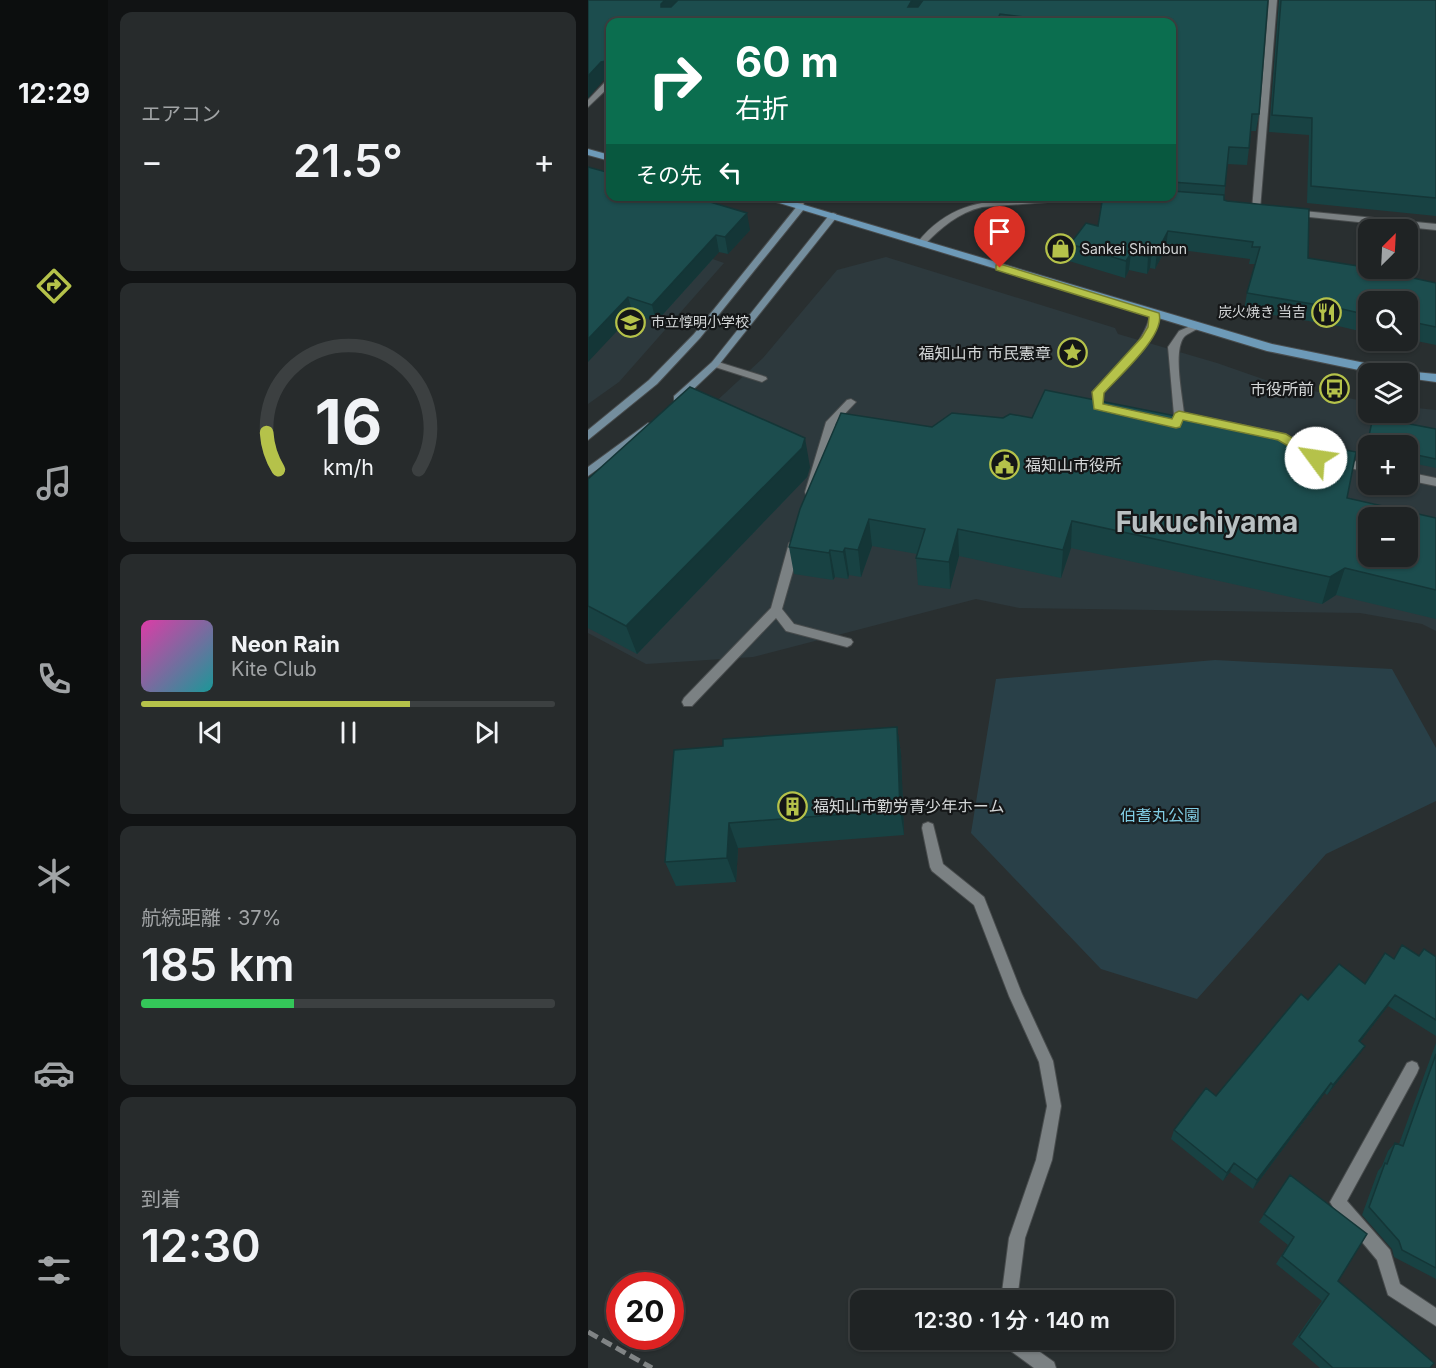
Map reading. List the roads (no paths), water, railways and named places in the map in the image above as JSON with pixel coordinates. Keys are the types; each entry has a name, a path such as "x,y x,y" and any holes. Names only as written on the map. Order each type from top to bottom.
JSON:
{"main road":[{"path":"588,152 606,157"},
{"path":"800,202 832,216 1155,316 1271,348 1358,365"},
{"path":"1418,376 1436,378"}],"street":[{"path":"1256,210 1273,0"},
{"path":"588,105 606,86"},
{"path":"921,243 951,214 965,208 982,204 1021,201"},
{"path":"588,436 652,382 697,336 800,202"},
{"path":"1244,209 1267,211"},
{"path":"1278,212 1436,227"},
{"path":"672,404 715,364 832,216"},
{"path":"1109,409 1093,407 1098,392 1147,339 1154,327 1155,316"},
{"path":"1154,419 1176,424 1179,415 1173,347 1182,333 1195,327"},
{"path":"715,364 762,379"},
{"path":"805,508 831,422 851,402"},
{"path":"1179,415 1282,437 1307,452"},
{"path":"588,472 655,420"},
{"path":"1326,460 1358,466"},
{"path":"1418,478 1436,482"},
{"path":"688,702 776,610 799,531"},
{"path":"776,610 790,628 847,642"},
{"path":"928,828 937,867 979,901 1016,996 1046,1061 1054,1106 1044,1160 1017,1238 1010,1290"},
{"path":"1412,1068 1338,1202 1384,1256 1394,1289 1436,1318"},
{"path":"1024,1350 1048,1368"}],"railway":[{"path":"588,1332 652,1368"}],"place":[{"name":"Sankei Shimbun","path":"1060,249"},
{"name":"炭火焼き 当吉","path":"1327,312"},
{"name":"市立惇明小学校","path":"630,322"},
{"name":"福知山市 市民憲章","path":"1072,353"},
{"name":"市役所前","path":"1335,389"},
{"name":"福知山市役所","path":"1004,465"},
{"name":"福知山市勤労青少年ホーム","path":"792,806"}],"district":[{"name":"Fukuchiyama","path":"1207,522"}],"park label":[{"name":"伯耆丸公園","path":"1160,815"}]}
